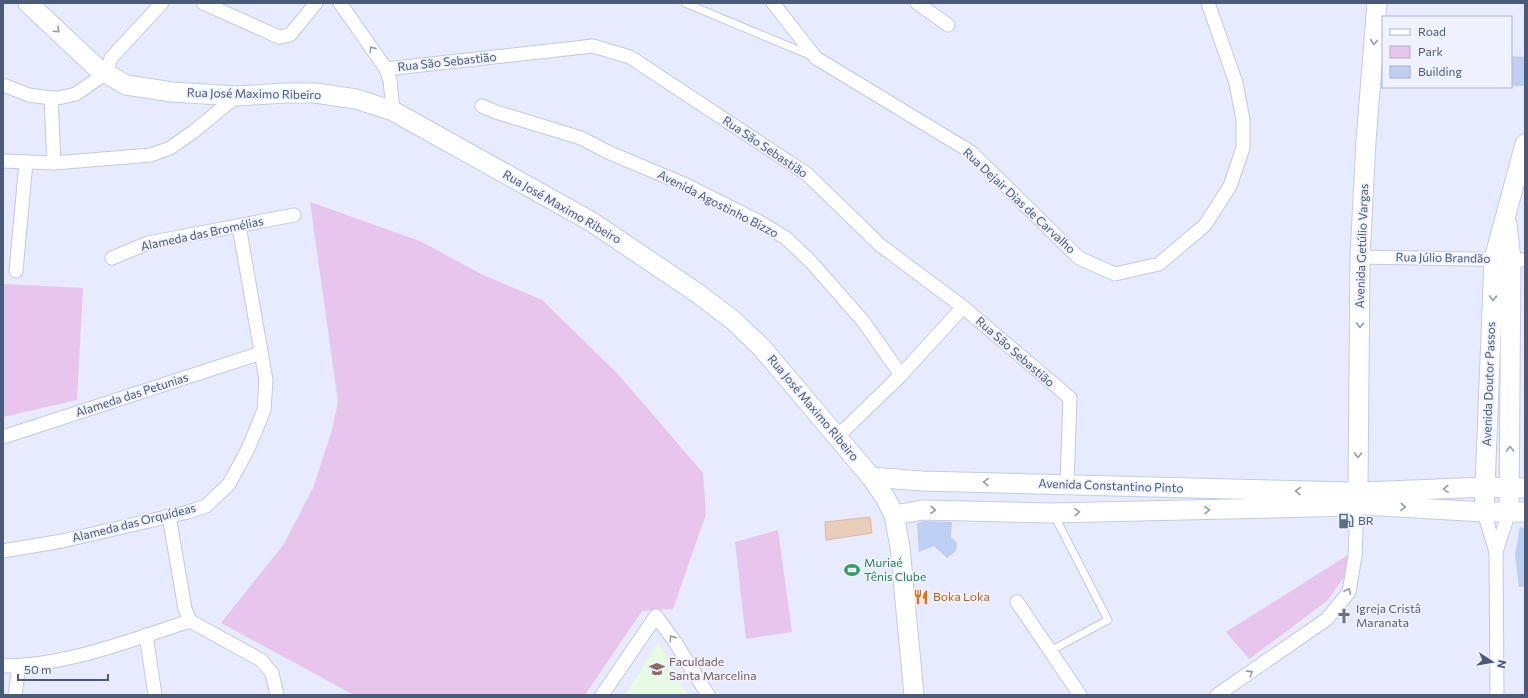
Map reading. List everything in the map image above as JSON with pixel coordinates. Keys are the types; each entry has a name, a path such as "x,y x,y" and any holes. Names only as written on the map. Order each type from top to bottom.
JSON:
{"street":[{"name":"Rua José Maximo Ribeiro","path":"28,3 97,68 126,85 172,92 237,96 315,93 356,99 393,111 592,222 700,295 734,321 762,348 871,477 886,499 894,515 900,547 914,695"},
{"path":"3,85 29,94 50,98 58,98 76,94 106,73 111,58 162,3"},
{"path":"203,3 279,36 290,35 316,3"},
{"path":"340,3 386,69 390,80 393,111"},
{"name":"Rua Dejair Dias de Carvalho","path":"773,3 816,58 971,152 1079,258 1115,274 1159,264 1204,225 1230,186 1243,148 1243,120 1236,83 1208,3"},
{"path":"917,3 948,25"},
{"name":"Avenida Getúlio Vargas","path":"1358,499 1360,257 1366,141 1378,3"},
{"name":"Rua São Sebastião","path":"386,69 593,46 630,57 807,174 880,245 963,307 1070,398 1067,484"},
{"path":"3,161 54,163 151,155 170,148 193,132 237,96"},
{"path":"50,98 54,163"},
{"name":"Avenida Agostinho Bizzo","path":"482,106 496,112 581,138 610,154 686,185 756,220 786,238 811,262 863,321 901,375"},
{"name":"Avenida Doutor Passos","path":"1496,552 1517,512 1510,259 1506,216 1525,144"},
{"path":"16,271 26,162"},
{"name":"Alameda das Bromélias","path":"112,258 148,243 294,215"},
{"name":"Alameda das Orquídeas","path":"3,551 62,541 188,512 206,506 229,484 248,449 264,410 266,380 239,226"},
{"name":"Rua Júlio Brandão","path":"1360,257 1510,259"},
{"name":"Avenida Doutor Passos","path":"1497,695 1496,552 1484,512 1485,487 1510,259"},
{"path":"837,436 901,375 963,307"},
{"name":"Alameda das Petunias","path":"3,437 261,353"},
{"name":"Avenida Constantino Pinto","path":"871,477 922,481 1067,484 1331,499"},
{"path":"1011,483 1012,513"},
{"name":"Avenida Constantino Pinto","path":"894,515 924,510 1053,513 1331,499 1358,499 1485,487 1517,488"},
{"path":"1217,695 1327,619 1349,592 1355,556 1358,499"},
{"name":"Avenida Constantino Pinto","path":"1358,499 1484,512 1517,512"},
{"path":"169,516 185,609 190,621 261,660 272,673 277,695"},
{"path":"1017,602 1080,695"},
{"path":"602,695 656,616 675,642 708,695"},
{"path":"3,666 19,666 86,654 190,621"},
{"path":"146,635 155,695"},
{"path":"15,695 19,666"}],"lane":[{"path":"685,3 816,58"},
{"path":"1050,651 1108,620 1053,513"}],"shaded area":[{"path":"870,517 872,533 826,540 825,522"},
{"name":"Faculdade Santa Marcelina","path":"658,642 688,695 625,695"}],"green space":[{"path":"310,202 420,241 483,275 542,300 618,374 703,473 706,514 673,609 642,611 585,695 354,695 221,623 284,544 313,488 332,430 338,402"},
{"path":"3,284 83,288 77,400 3,417"},
{"path":"778,530 792,632 746,639 735,542"},
{"path":"1348,555 1345,576 1327,601 1249,659 1226,632"}],"building":[{"path":"1512,56 1525,57 1525,86 1512,86"},
{"path":"924,521 952,522 951,537 957,543 956,551 947,558 934,546 919,552 917,524"},
{"path":"1520,527 1525,528 1525,587 1519,587 1515,554"}],"place":[{"name":"BR","path":"1346,521"},
{"name":"Muriaé Tênis Clube","path":"852,570"},
{"name":"Boka Loka","path":"921,597"},
{"name":"Igreja Cristâ Maranata","path":"1344,616"},
{"name":"Faculdade Santa Marcelina","path":"657,669"}]}
